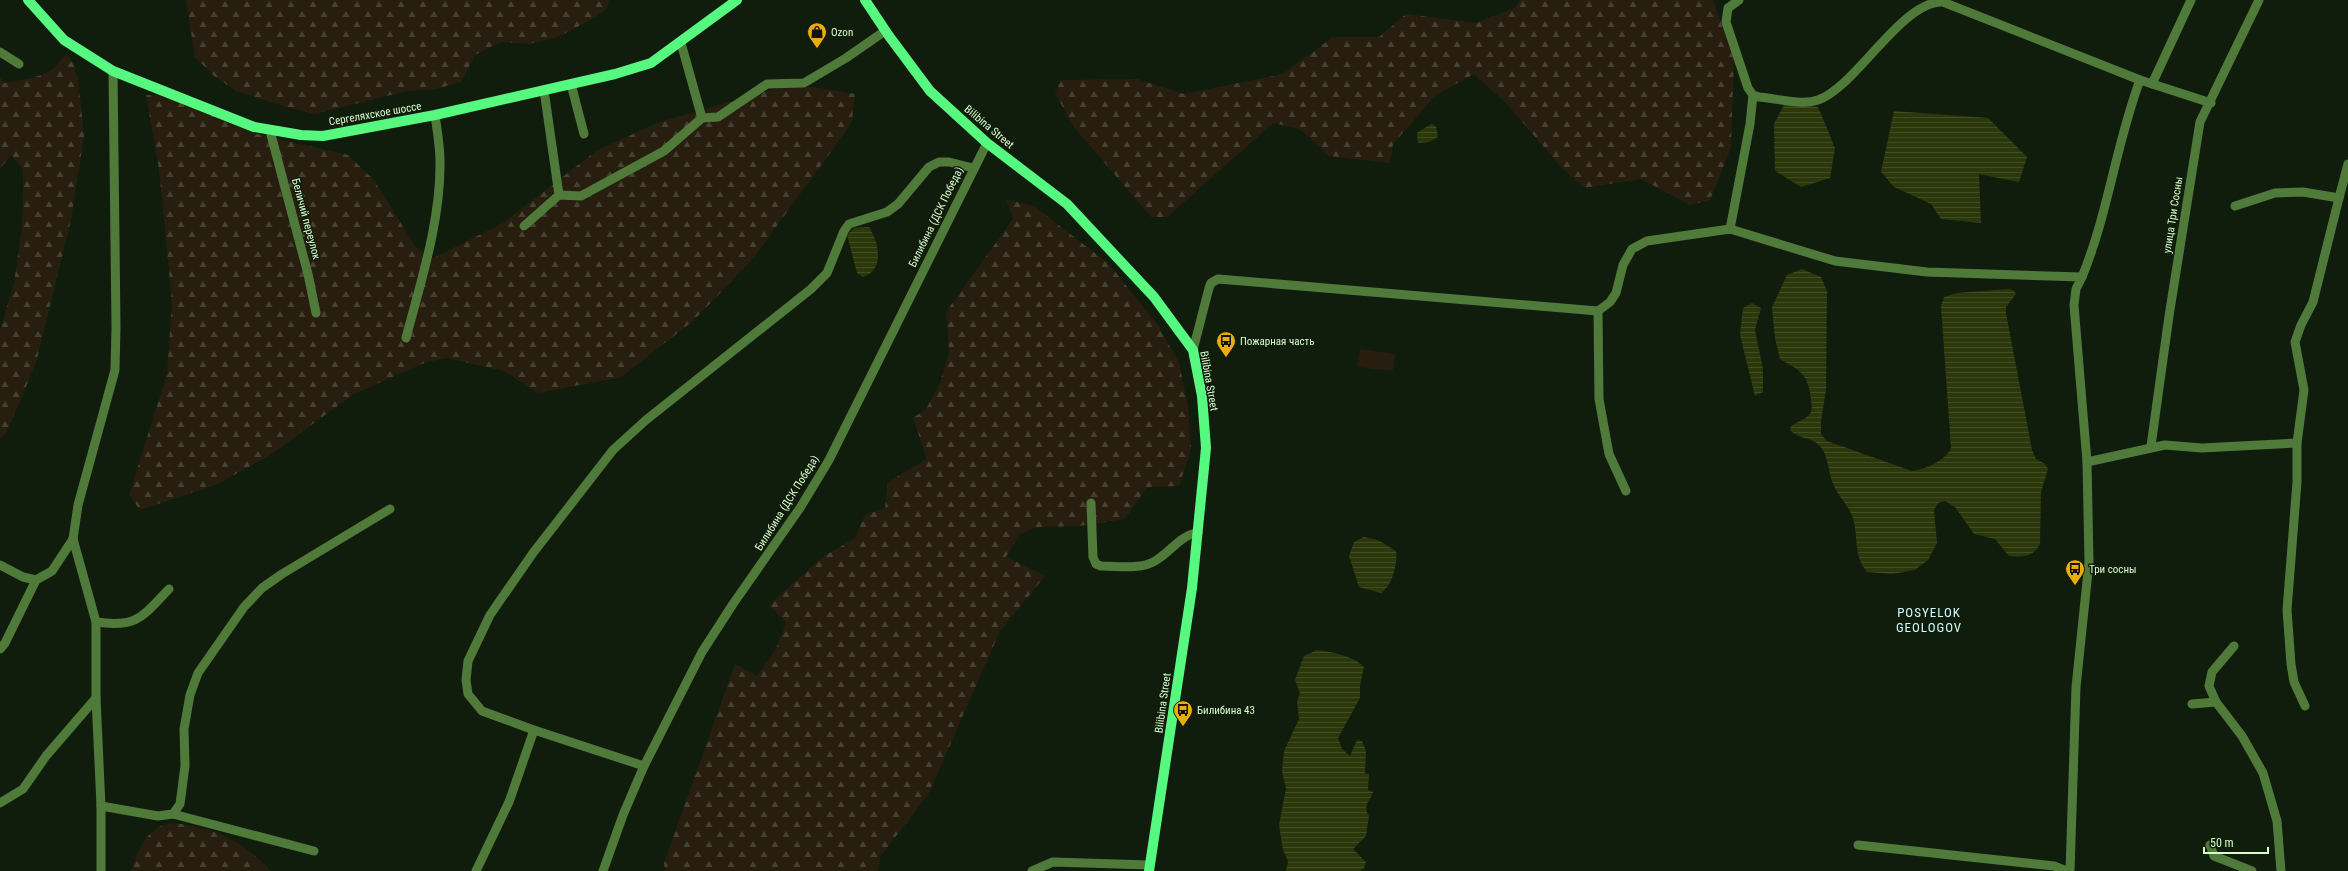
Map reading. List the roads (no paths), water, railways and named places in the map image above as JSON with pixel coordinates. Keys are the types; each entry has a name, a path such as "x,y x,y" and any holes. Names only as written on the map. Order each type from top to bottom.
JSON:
{"main road":[{"name":"Сергеляхское шоссе","path":"28,0 64,40 113,71 254,127 270,131 323,136 434,115 615,74 651,62 681,43 737,0"},
{"name":"Bilibina Street","path":"865,0 885,31 930,91 987,143 1067,204 1154,297 1193,350 1202,396 1206,448 1198,532 1161,801 1149,868"}],"street":[{"path":"1730,229 1750,124 1753,95 1748,88 1726,22 1728,8 1739,0"},
{"path":"2152,84 2191,0"},
{"name":"улица Три Сосны","path":"2151,446 2169,316 2200,122 2211,103 2259,0"},
{"path":"1753,95 1802,101 1817,101 1833,92 1918,9 1934,1 1943,2 2140,80 2211,103"},
{"path":"524,226 559,195 581,196 664,151 702,118 718,117 767,84 804,83 846,58 885,31"},
{"path":"681,43 702,118"},
{"path":"0,52 19,64"},
{"path":"100,871 101,806 96,698 96,622 74,539 78,505 115,370 116,327 113,71"},
{"path":"2070,871 2076,687 2089,562 2087,462 2074,305 2076,289 2094,248 2129,110 2140,80"},
{"path":"571,84 584,134"},
{"path":"544,90 559,195"},
{"path":"406,338 426,258 440,182 440,159 434,115"},
{"name":"Беличий переулок","path":"270,131 308,274 316,313"},
{"name":"Билибина (ДСК Победа)","path":"603,871 623,815 644,766 702,652 733,604 800,508 829,460 973,168 987,143"},
{"path":"644,766 534,730 482,711 473,702 468,694 466,680 468,662 476,640 490,615 580,490 613,450 646,420 811,289 827,273 844,231 849,224 887,212 898,204 929,167 939,162 949,162 973,168"},
{"path":"2304,706 2294,682 2287,610 2296,503 2297,443 2304,390 2295,342 2314,302 2348,164"},
{"path":"2235,206 2275,193 2303,192 2339,198"},
{"path":"1193,350 1209,288 1211,283 1218,279 1598,311 1610,302 1616,293 1623,265 1632,249 1647,241 1730,229 1834,261 1927,272 2082,277"},
{"path":"1598,311 1599,400 1609,454 1626,491"},
{"path":"2087,462 2125,454 2151,446 2165,445 2202,448 2297,443"},
{"path":"1091,504 1093,557 1096,564 1101,566 1142,566 1155,561 1185,535 1198,532"},
{"path":"173,814 180,804 185,766 184,729 190,695 198,673 244,607 262,588 282,574 390,509"},
{"path":"0,649 6,644 36,580 52,571 74,539"},
{"path":"0,565 23,577 36,580"},
{"path":"96,622 122,624 133,622 146,613 169,589"},
{"path":"2234,646 2212,672 2209,686 2216,702 2242,736 2263,772 2277,821 2281,871"},
{"path":"0,803 23,789 46,756 96,698"},
{"path":"2192,704 2216,702"},
{"path":"476,871 509,802 534,730"},
{"path":"101,806 158,816 173,814 314,851"},
{"path":"1858,845 2054,866 2067,871"},
{"path":"2210,845 2214,856 2252,871"},
{"path":"1032,871 1053,862 1149,868"}],"place":[{"name":"Ozon","path":"817,49"},
{"name":"Пожарная часть","path":"1226,358"},
{"name":"Три сосны","path":"2075,586"},
{"name":"Билибина 43","path":"1183,727"}],"district":[{"name":"POSYELOK GEOLOGOV","path":"1929,620"}]}
